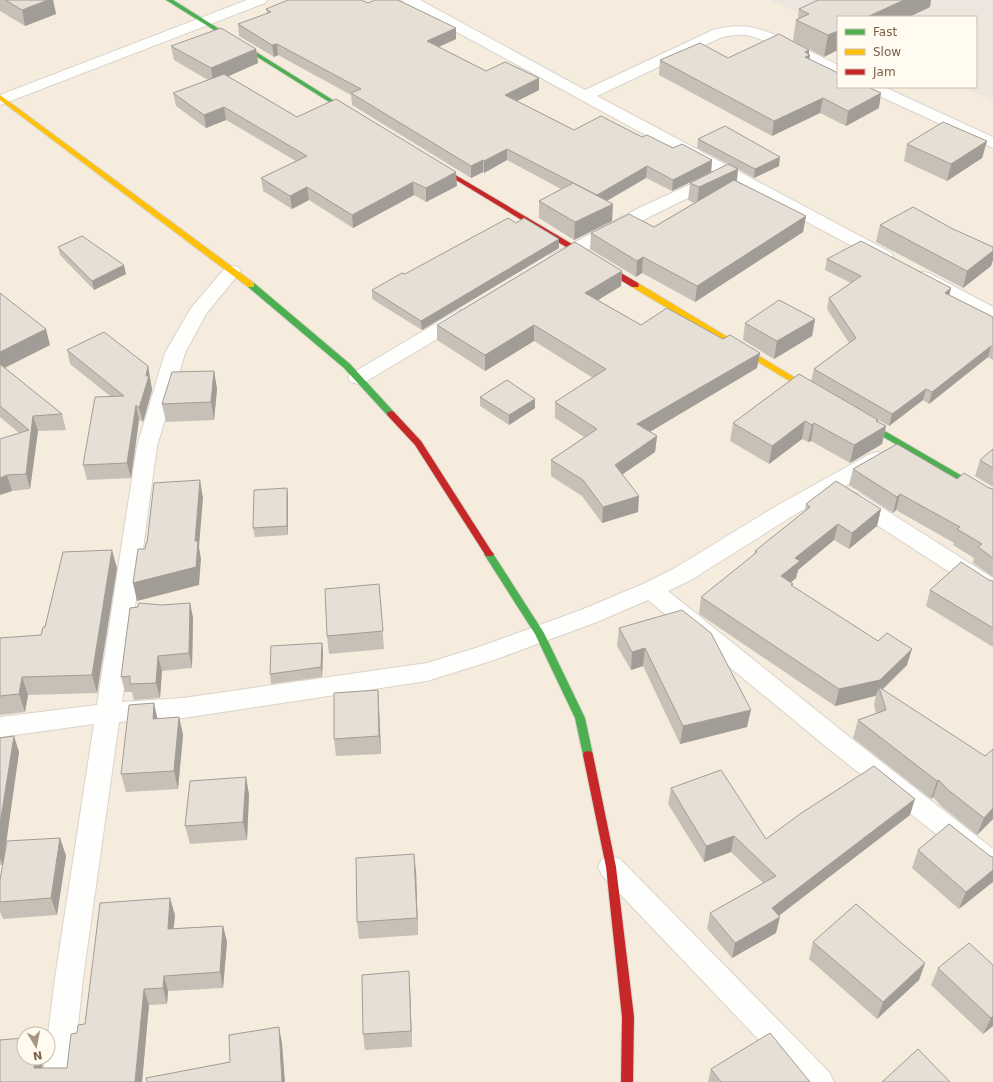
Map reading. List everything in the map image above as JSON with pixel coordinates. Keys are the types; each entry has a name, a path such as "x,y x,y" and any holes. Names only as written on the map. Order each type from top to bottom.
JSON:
{"main road":[{"path":"169,0 366,123"},
{"path":"1,99 258,290 329,350 358,378 418,443 470,523 539,634 580,718 611,867 628,1017 628,1082"},
{"path":"419,155 823,397"},
{"path":"850,413 993,498"}],"street":[{"path":"1,99 260,0"},
{"path":"409,0 584,96 993,314"},
{"path":"584,96 718,33 732,31 748,31 770,38 837,71"},
{"path":"873,88 993,143"},
{"path":"541,268 575,248 727,172"},
{"path":"57,1082 69,978 147,446 175,353 198,312 232,271"},
{"path":"358,378 473,309"},
{"path":"0,727 107,713 183,708 311,690 427,672 486,654 589,616 651,590 683,574 902,444"},
{"path":"831,485 993,589"},
{"path":"651,590 838,742 993,864"},
{"path":"611,867 818,1082"}],"shaded area":[{"path":"0,0 993,0 993,1082 0,1082"},
{"path":"769,0 993,0 993,101 965,88 977,88 977,16 837,16 837,31"}],"building":[{"path":"5,0 48,0 22,10"},
{"path":"288,0 361,0 368,3 375,0 398,0 456,28 427,41 486,71 505,62 539,78 505,95 574,130 601,116 642,137 647,135 673,148 682,144 712,160 673,180 647,166 597,195 507,149 471,166 351,93 361,89 277,44 272,45 238,24 271,12 266,9"},
{"path":"818,0 904,0 869,16 837,16 837,31 828,35 796,20 809,14 799,9"},
{"path":"221,28 256,49 211,68 171,46"},
{"path":"779,34 809,50 805,52 810,55 805,57 837,73 837,88 870,88 881,93 848,111 823,98 774,121 660,60 700,43 728,58"},
{"path":"224,74 297,117 336,99 456,172 426,188 413,182 352,215 307,187 290,196 261,178 307,156 224,107 204,115 173,93"},
{"path":"943,122 987,141 951,164 907,144"},
{"path":"725,126 780,157 755,169 698,139"},
{"path":"728,164 738,169 699,187 690,183"},
{"path":"734,180 806,216 697,286 643,257 637,261 591,233 629,214 654,227"},
{"path":"573,183 613,204 575,222 539,201"},
{"path":"913,207 953,229 993,247 993,251 967,271 880,225"},
{"path":"508,218 516,223 524,218 559,239 421,321 372,290 402,273 405,274"},
{"path":"82,236 124,265 92,281 58,247"},
{"path":"861,241 951,288 945,293 993,317 993,347 991,346 932,392 926,389 892,414 814,369 856,338 829,298 861,276 827,259"},
{"path":"575,242 622,271 585,293 641,325 667,308 723,339 730,335 760,353 637,424 657,436 615,465 639,496 603,507 583,480 551,460 597,429 555,402 606,369 534,325 485,355 437,325"},
{"path":"0,293 46,329 0,352"},
{"path":"779,300 815,319 777,341 745,323"},
{"path":"104,332 148,366 146,376 149,376 139,408 136,405 127,463 83,465 95,397 124,396 67,350"},
{"path":"0,364 62,414 33,416 26,474 7,475 0,478 0,439 29,430 0,406"},
{"path":"214,371 211,402 162,404 172,372"},
{"path":"799,374 886,426 854,445 814,423 812,425 805,421 772,446 733,423"},
{"path":"507,380 535,399 509,415 480,397"},
{"path":"897,444 957,479 964,473 993,489 993,558 978,547 982,544 957,529 960,527 900,494 897,497 853,469"},
{"path":"993,449 993,468 980,460"},
{"path":"200,480 195,541 198,541 196,567 133,583 138,549 145,549 147,543 154,483"},
{"path":"836,481 881,509 852,533 838,524 795,558 800,561 781,576 793,584 791,585 878,641 887,633 912,649 880,680 839,689 701,597 810,507 806,504"},
{"path":"287,488 287,526 253,528 254,490"},
{"path":"112,550 92,675 22,677 19,694 0,696 0,638 41,635 43,627 45,627 63,552"},
{"path":"961,562 993,581 993,628 930,590"},
{"path":"379,584 383,631 327,636 325,589"},
{"path":"139,603 162,605 190,603 189,653 158,656 156,683 130,684 130,676 121,677 130,608 138,607"},
{"path":"682,610 711,633 751,710 683,726 645,648 632,652 619,628"},
{"path":"322,643 321,667 270,674 271,646"},
{"path":"879,687 985,756 993,749 993,808 984,818 947,789 939,780 937,781 858,720 886,710"},
{"path":"378,690 379,736 334,739 334,693"},
{"path":"154,703 153,719 179,717 174,771 121,774 129,705"},
{"path":"14,736 0,824 0,738"},
{"path":"874,766 915,799 772,908 780,917 735,943 710,913 776,876 734,836 706,846 671,788 721,770 766,839 800,814"},
{"path":"246,777 243,822 185,826 190,781"},
{"path":"949,824 993,857 993,870 966,892 918,850"},
{"path":"60,838 51,898 0,902 0,880 7,841"},
{"path":"414,854 417,918 357,922 356,858"},
{"path":"170,898 168,929 223,926 220,972 164,976 163,988 144,989 135,1082 0,1082 0,1040 16,1039 16,1066 34,1066 34,1068 67,1068 71,1034 77,1033 78,1025 85,1024 100,903"},
{"path":"856,904 925,963 883,1002 813,942"},
{"path":"969,943 993,965 993,1016 991,1018 938,968"},
{"path":"409,971 411,1031 363,1034 362,975"},
{"path":"279,1027 282,1082 147,1082 146,1078 230,1062 229,1035"},
{"path":"770,1033 810,1082 721,1082 711,1069"},
{"path":"918,1049 950,1082 882,1082"}],"traffic: fast":[{"path":"169,0 357,117"},
{"path":"251,285 347,366 391,414"},
{"path":"859,419 993,498"},
{"path":"489,554 539,633 580,718 588,755"}],"traffic: slow":[{"path":"0,97 251,285"},
{"path":"635,285 818,394"}],"traffic: jam":[{"path":"430,162 635,285"},
{"path":"391,414 418,443 489,554"},
{"path":"588,755 611,867 628,1017 627,1082"}]}
